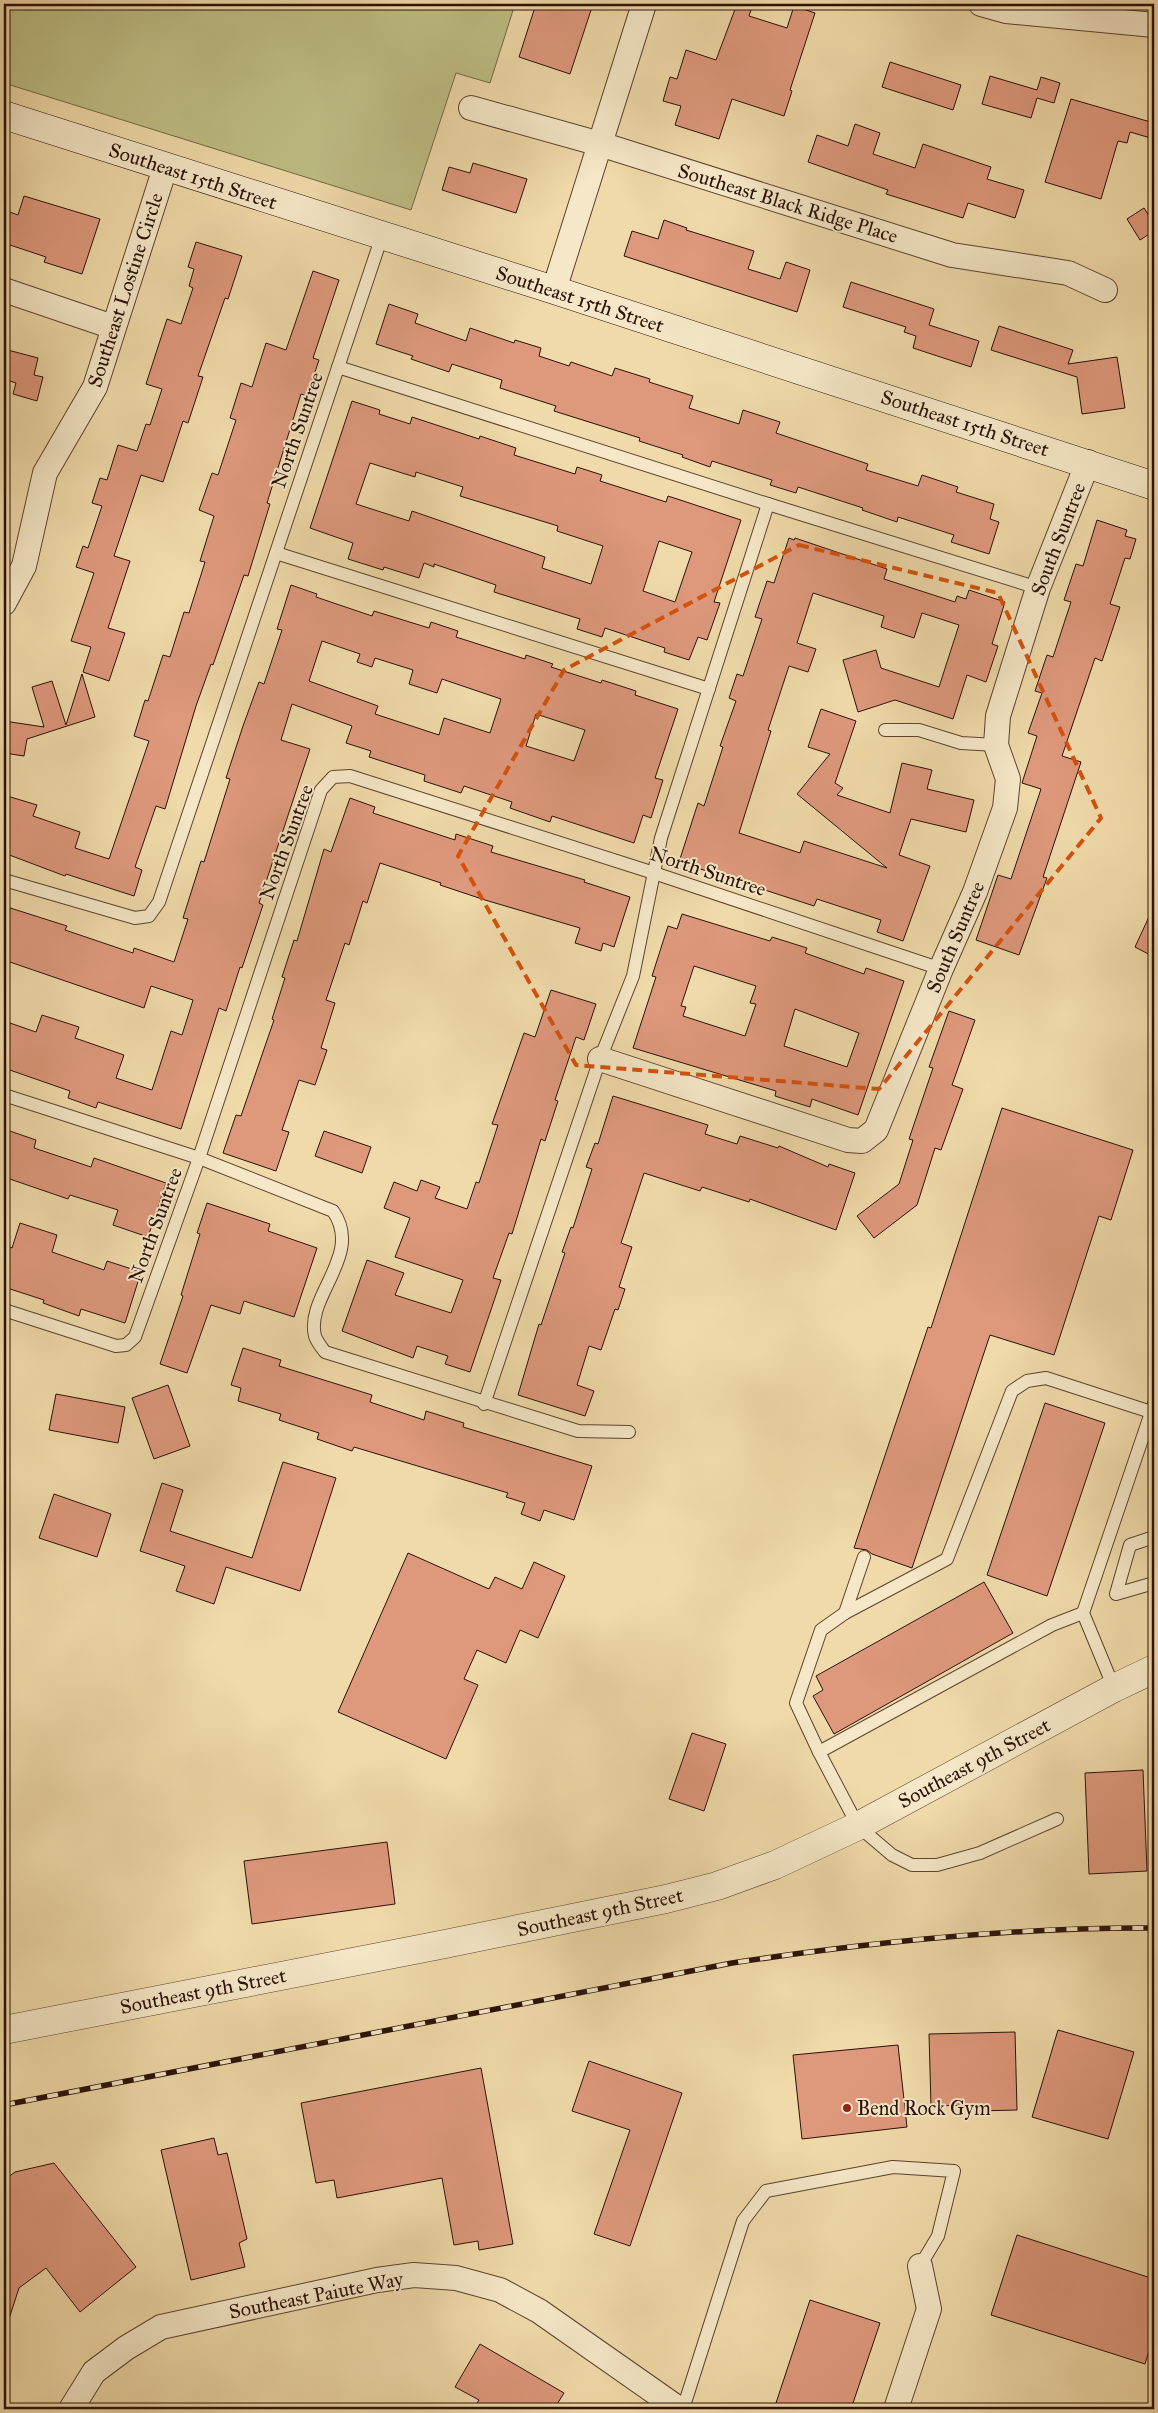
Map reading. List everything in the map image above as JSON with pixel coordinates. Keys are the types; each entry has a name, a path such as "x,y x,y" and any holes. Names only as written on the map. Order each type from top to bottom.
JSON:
{"main road":[{"name":"Southeast 15th Street","path":"4,115 1088,462 1154,486"},
{"name":"Southeast 9th Street","path":"4,2030 666,1899 717,1886 775,1865 858,1826 1114,1688 1154,1669"}],"street":[{"path":"554,290 644,4"},
{"path":"981,4 1006,11 1154,25"},
{"name":"Southeast Black Ridge Place","path":"471,108 600,144 952,255 1068,273 1105,290"},
{"name":"Southeast Lostine Circle","path":"4,603 24,566 45,473 95,387 166,168"},
{"path":"4,290 113,327"},
{"name":"South Suntree","path":"600,1059 848,1140 862,1142 876,1130 941,969 975,892 1005,808 1008,779 996,745 998,716 1038,588 1088,462"},
{"path":"896,2409 929,2309 920,2266"},
{"name":"Southeast Paiute Way","path":"71,2409 94,2372 126,2348 161,2327 376,2280 414,2275 456,2278 500,2290 539,2311 681,2409"}],"lane":[{"name":"North Suntree","path":"4,880 135,918 149,916 160,902 382,236"},
{"path":"338,367 1038,588"},
{"path":"484,1404 600,1059 633,976 661,838 768,504"},
{"path":"276,554 709,689"},
{"path":"886,730 919,730 961,743 996,745"},
{"name":"North Suntree","path":"4,1310 116,1346 126,1345 135,1337 199,1158 321,790 333,777 350,776 654,873 941,969"},
{"path":"4,1095 199,1158 333,1212 341,1223 343,1244 314,1320 315,1337 326,1352 484,1404 578,1431 629,1432"},
{"path":"1057,1819 980,1854 937,1865 912,1865 892,1855 858,1826 819,1752 796,1702 821,1630 845,1613 947,1559 1012,1391 1027,1381 1046,1378 1153,1408 1150,1429 1083,1613 1114,1688"},
{"path":"1154,1537 1130,1545 1116,1594 1154,1583"},
{"path":"845,1613 864,1557"},
{"path":"819,1752 1052,1625 1083,1613"},
{"path":"681,2409 743,2221 766,2191 893,2167 954,2171 938,2236 920,2266"}],"highlighted area":[{"path":"799,545 998,593 1101,818 879,1089 576,1065 458,856 564,670"}],"green space":[{"path":"4,4 515,4 490,83 456,73 411,210 4,83"}],"building":[{"path":"536,4 593,4 570,74 519,57"},
{"path":"737,4 753,4 749,16 787,28 794,6 815,13 790,90 792,91 784,116 732,99 719,139 675,125 681,106 663,101 670,77 677,79 686,50 716,60"},
{"path":"890,62 961,85 953,110 882,87"},
{"path":"990,76 1037,90 1041,77 1060,83 1054,103 1037,98 1031,118 982,104"},
{"path":"1071,99 1154,123 1154,139 1130,132 1127,143 1118,141 1101,199 1045,182"},
{"path":"855,124 880,133 873,154 915,168 923,144 991,167 987,179 1024,190 1015,218 968,203 963,218 886,194 888,190 808,162 817,135 848,146"},
{"path":"473,163 527,179 516,213 442,190 449,167 470,173"},
{"path":"24,196 100,219 82,274 44,262 46,257 4,243 4,210 18,215"},
{"path":"1144,208 1154,224 1154,231 1140,240 1127,219"},
{"path":"664,220 687,228 686,230 754,251 748,269 780,279 786,262 810,270 797,312 624,256 632,231 658,239"},
{"path":"196,242 242,256 228,299 225,298 198,376 203,377 188,423 183,421 163,482 141,475 114,556 130,561 108,628 125,633 109,681 83,672 91,647 71,641 94,573 76,567 83,546 88,548 102,506 92,503 100,478 107,480 118,445 137,451 146,424 150,425 162,389 146,384 167,319 181,324 193,288 189,286 194,269 188,267"},
{"path":"313,271 339,280 313,358 319,360 307,396 301,394 267,503 270,504 248,576 244,575 213,665 211,664 196,706 165,809 156,806 135,867 142,870 134,896 66,874 65,876 4,853 4,795 37,805 33,816 80,832 75,848 109,859 149,741 134,736 145,700 148,701 163,655 170,657 184,612 189,613 205,562 200,561 214,516 199,510 212,473 218,475 236,420 230,418 241,383 252,387 266,343 286,350"},
{"path":"851,282 934,309 929,325 979,341 971,367 913,348 916,336 904,332 906,327 843,307"},
{"path":"389,304 418,314 415,323 466,341 470,328 514,343 515,340 541,348 539,356 569,366 571,362 612,376 615,368 650,379 649,382 693,396 689,408 739,424 743,410 780,422 776,433 868,464 866,470 918,486 922,475 958,487 956,492 994,504 990,519 999,522 989,554 951,542 954,535 898,517 897,522 862,510 863,508 798,487 796,493 770,485 772,480 712,461 710,467 682,457 683,455 639,441 640,438 554,411 556,406 500,388 502,380 452,364 449,372 411,359 413,356 376,344"},
{"path":"999,326 1073,350 1068,364 1117,357 1125,408 1082,414 1077,377 991,350"},
{"path":"4,349 38,358 34,375 43,377 37,401 13,394 16,383 4,379"},
{"path":"352,401 380,410 379,414 410,424 412,417 479,439 480,436 516,448 514,455 575,474 577,467 602,475 600,481 666,502 668,496 741,520 714,602 720,603 707,640 698,637 689,660 664,652 665,648 605,628 602,637 577,629 580,619 494,592 496,585 434,564 434,567 424,563 419,578 384,567 383,570 348,559 353,543 310,528","holes":["370,463 415,477 416,472 463,487 460,496 558,526 557,531 603,546 591,584 542,568 545,557 412,511 409,521 356,504","659,541 692,552 675,602 643,591"]},
{"path":"1097,520 1127,530 1125,536 1136,539 1130,559 1125,558 1110,604 1120,607 1102,661 1095,658 1062,756 1081,762 1043,877 1047,878 1019,955 976,940 998,875 1011,879 1041,789 1022,783 1037,736 1028,733 1042,693 1035,691 1047,655 1053,657 1071,602 1064,600 1076,564 1083,566"},
{"path":"789,538 794,540 795,538 887,569 884,579 955,602 957,596 966,599 969,590 1005,602 992,644 998,646 986,682 967,675 953,719 895,700 858,712 843,660 876,650 881,668 939,687 959,625 922,613 914,638 881,627 884,616 813,593 797,643 816,649 808,672 789,666 768,730 771,731 739,833 800,853 804,841 887,868 797,794 830,754 808,747 821,709 856,721 835,783 843,788 837,795 890,813 902,763 932,770 927,789 974,800 966,832 911,819 899,855 930,866 903,941 877,932 881,920 817,899 814,906 679,862 698,803 704,806 723,747 720,746 736,701 729,698 737,674 743,676 762,619 755,617 767,581 774,583"},
{"path":"291,585 317,594 316,597 372,616 374,611 429,628 431,622 458,631 456,637 525,659 526,655 553,664 551,667 601,683 602,680 636,691 635,695 678,709 655,778 663,780 651,818 643,815 634,843 552,816 550,822 510,808 512,802 464,786 461,793 424,781 425,775 369,757 371,751 346,743 352,726 292,704 281,740 310,749 259,903 263,905 242,968 240,967 226,1011 219,1008 181,1129 98,1102 96,1108 68,1098 70,1091 4,1068 4,1021 36,1032 42,1015 79,1027 75,1038 124,1055 116,1078 152,1090 171,1031 182,1035 193,1000 151,986 144,1008 4,960 4,906 67,926 65,930 133,953 134,948 174,962 188,919 183,918 201,861 204,862 230,779 226,778 259,682 264,684 282,630 277,629","holes":["322,641 360,654 357,662 372,667 375,658 413,670 409,684 437,693 442,679 501,699 490,733 444,718 439,735 375,714 378,706 309,681","536,714 585,730 574,761 526,746"]},
{"path":"82,674 95,717 27,739 24,756 4,753 4,721 44,727 32,687 52,681 66,725"},
{"path":"350,798 375,807 373,813 455,840 456,834 493,846 491,852 585,880 584,882 630,897 614,947 603,943 601,951 575,943 580,928 485,900 380,863 367,903 363,901 349,945 345,943 326,1000 335,1003 321,1048 327,1050 315,1085 299,1080 282,1130 289,1132 276,1171 223,1153 236,1115 241,1116 274,1020 272,1019 285,978 282,977 294,940 297,941 324,849 331,852"},
{"path":"1154,906 1154,957 1135,947"},
{"path":"682,914 770,941 772,937 807,948 805,953 864,974 866,968 904,981 858,1115 812,1099 810,1107 775,1096 776,1091 633,1048 656,977 652,976 668,926 677,929","holes":["694,966 756,986 750,1003 756,1004 745,1036 683,1016 686,1007 681,1006","795,1009 859,1033 847,1067 784,1046"]},
{"path":"551,990 596,1004 584,1040 576,1037 555,1100 558,1101 545,1141 541,1139 512,1234 509,1233 493,1278 501,1280 470,1372 445,1364 448,1356 417,1346 413,1358 342,1331 367,1260 404,1273 395,1295 451,1313 463,1280 395,1257 410,1218 384,1208 394,1182 417,1191 421,1180 440,1187 435,1198 467,1209 476,1182 479,1183 498,1125 492,1124 524,1033 535,1037"},
{"path":"949,1011 975,1020 952,1085 963,1089 941,1150 935,1148 917,1205 874,1238 857,1216 899,1184 913,1140 909,1139 933,1068 929,1067"},
{"path":"613,1096 708,1125 705,1134 737,1144 740,1136 778,1148 779,1146 828,1167 829,1164 855,1173 836,1230 750,1199 749,1202 702,1187 700,1191 644,1173 621,1243 632,1247 619,1287 625,1289 618,1310 615,1309 601,1350 589,1346 577,1385 594,1391 585,1416 518,1395 539,1324 541,1325 565,1253 562,1252 571,1227 573,1228 592,1169 586,1167 595,1143 598,1144"},
{"path":"1002,1108 1133,1150 1111,1220 1099,1216 1054,1355 990,1335 912,1568 872,1554 867,1550 854,1548 928,1327 931,1328"},
{"path":"4,1129 36,1140 34,1148 91,1167 94,1158 166,1183 148,1237 113,1225 118,1210 70,1195 68,1199 4,1177"},
{"path":"324,1131 371,1147 362,1173 315,1156"},
{"path":"207,1203 270,1224 268,1231 317,1248 294,1317 244,1301 240,1314 211,1305 187,1373 160,1364 183,1296 181,1295 200,1234 197,1233"},
{"path":"20,1223 57,1235 52,1252 104,1270 107,1261 141,1272 125,1323 81,1309 79,1316 43,1303 44,1300 4,1287 4,1245 12,1248"},
{"path":"243,1348 281,1360 279,1366 372,1395 370,1402 424,1420 426,1411 464,1423 463,1427 592,1466 574,1520 544,1510 540,1521 521,1514 525,1503 506,1497 508,1493 354,1447 352,1451 317,1439 319,1433 279,1420 281,1414 238,1401 241,1388 231,1385"},
{"path":"168,1385 190,1446 154,1459 132,1398"},
{"path":"56,1394 125,1407 118,1443 49,1430"},
{"path":"1045,1403 1105,1423 1047,1596 987,1575"},
{"path":"283,1462 336,1478 300,1591 226,1567 214,1604 176,1591 185,1566 140,1551 162,1483 183,1490 170,1531 252,1558"},
{"path":"54,1494 111,1514 97,1557 39,1538"},
{"path":"408,1553 489,1589 495,1577 522,1589 534,1562 565,1576 538,1638 520,1630 506,1663 477,1650 464,1679 478,1685 446,1759 338,1712"},
{"path":"984,1582 1013,1633 834,1734 813,1696 823,1690 816,1676"},
{"path":"692,1733 726,1744 704,1811 669,1799"},
{"path":"1143,1770 1147,1871 1089,1874 1085,1773"},
{"path":"387,1842 395,1904 252,1924 244,1861"},
{"path":"1058,2030 1134,2052 1108,2139 1032,2117"},
{"path":"1015,2032 1017,2110 976,2111 976,2105 931,2106 929,2034"},
{"path":"898,2045 907,2127 802,2139 793,2055"},
{"path":"589,2061 682,2093 630,2246 594,2234 630,2130 572,2111"},
{"path":"481,2068 513,2244 479,2250 478,2241 454,2245 442,2178 337,2198 334,2180 316,2183 301,2103"},
{"path":"214,2138 218,2155 227,2153 247,2239 239,2243 245,2267 191,2280 161,2150"},
{"path":"54,2163 136,2267 80,2312 46,2268 19,2288 7,2325 4,2325 4,2180 15,2172"},
{"path":"1017,2235 1154,2279 1154,2334 1145,2364 991,2315"},
{"path":"810,2300 880,2323 851,2409 774,2409"},
{"path":"480,2344 564,2393 554,2409 473,2409 479,2400 455,2387"}],"railway":[{"path":"4,2105 732,1963 890,1942 943,1937 1048,1930 1154,1928"}],"place":[{"name":"Bend Rock Gym","path":"847,2108"}]}
